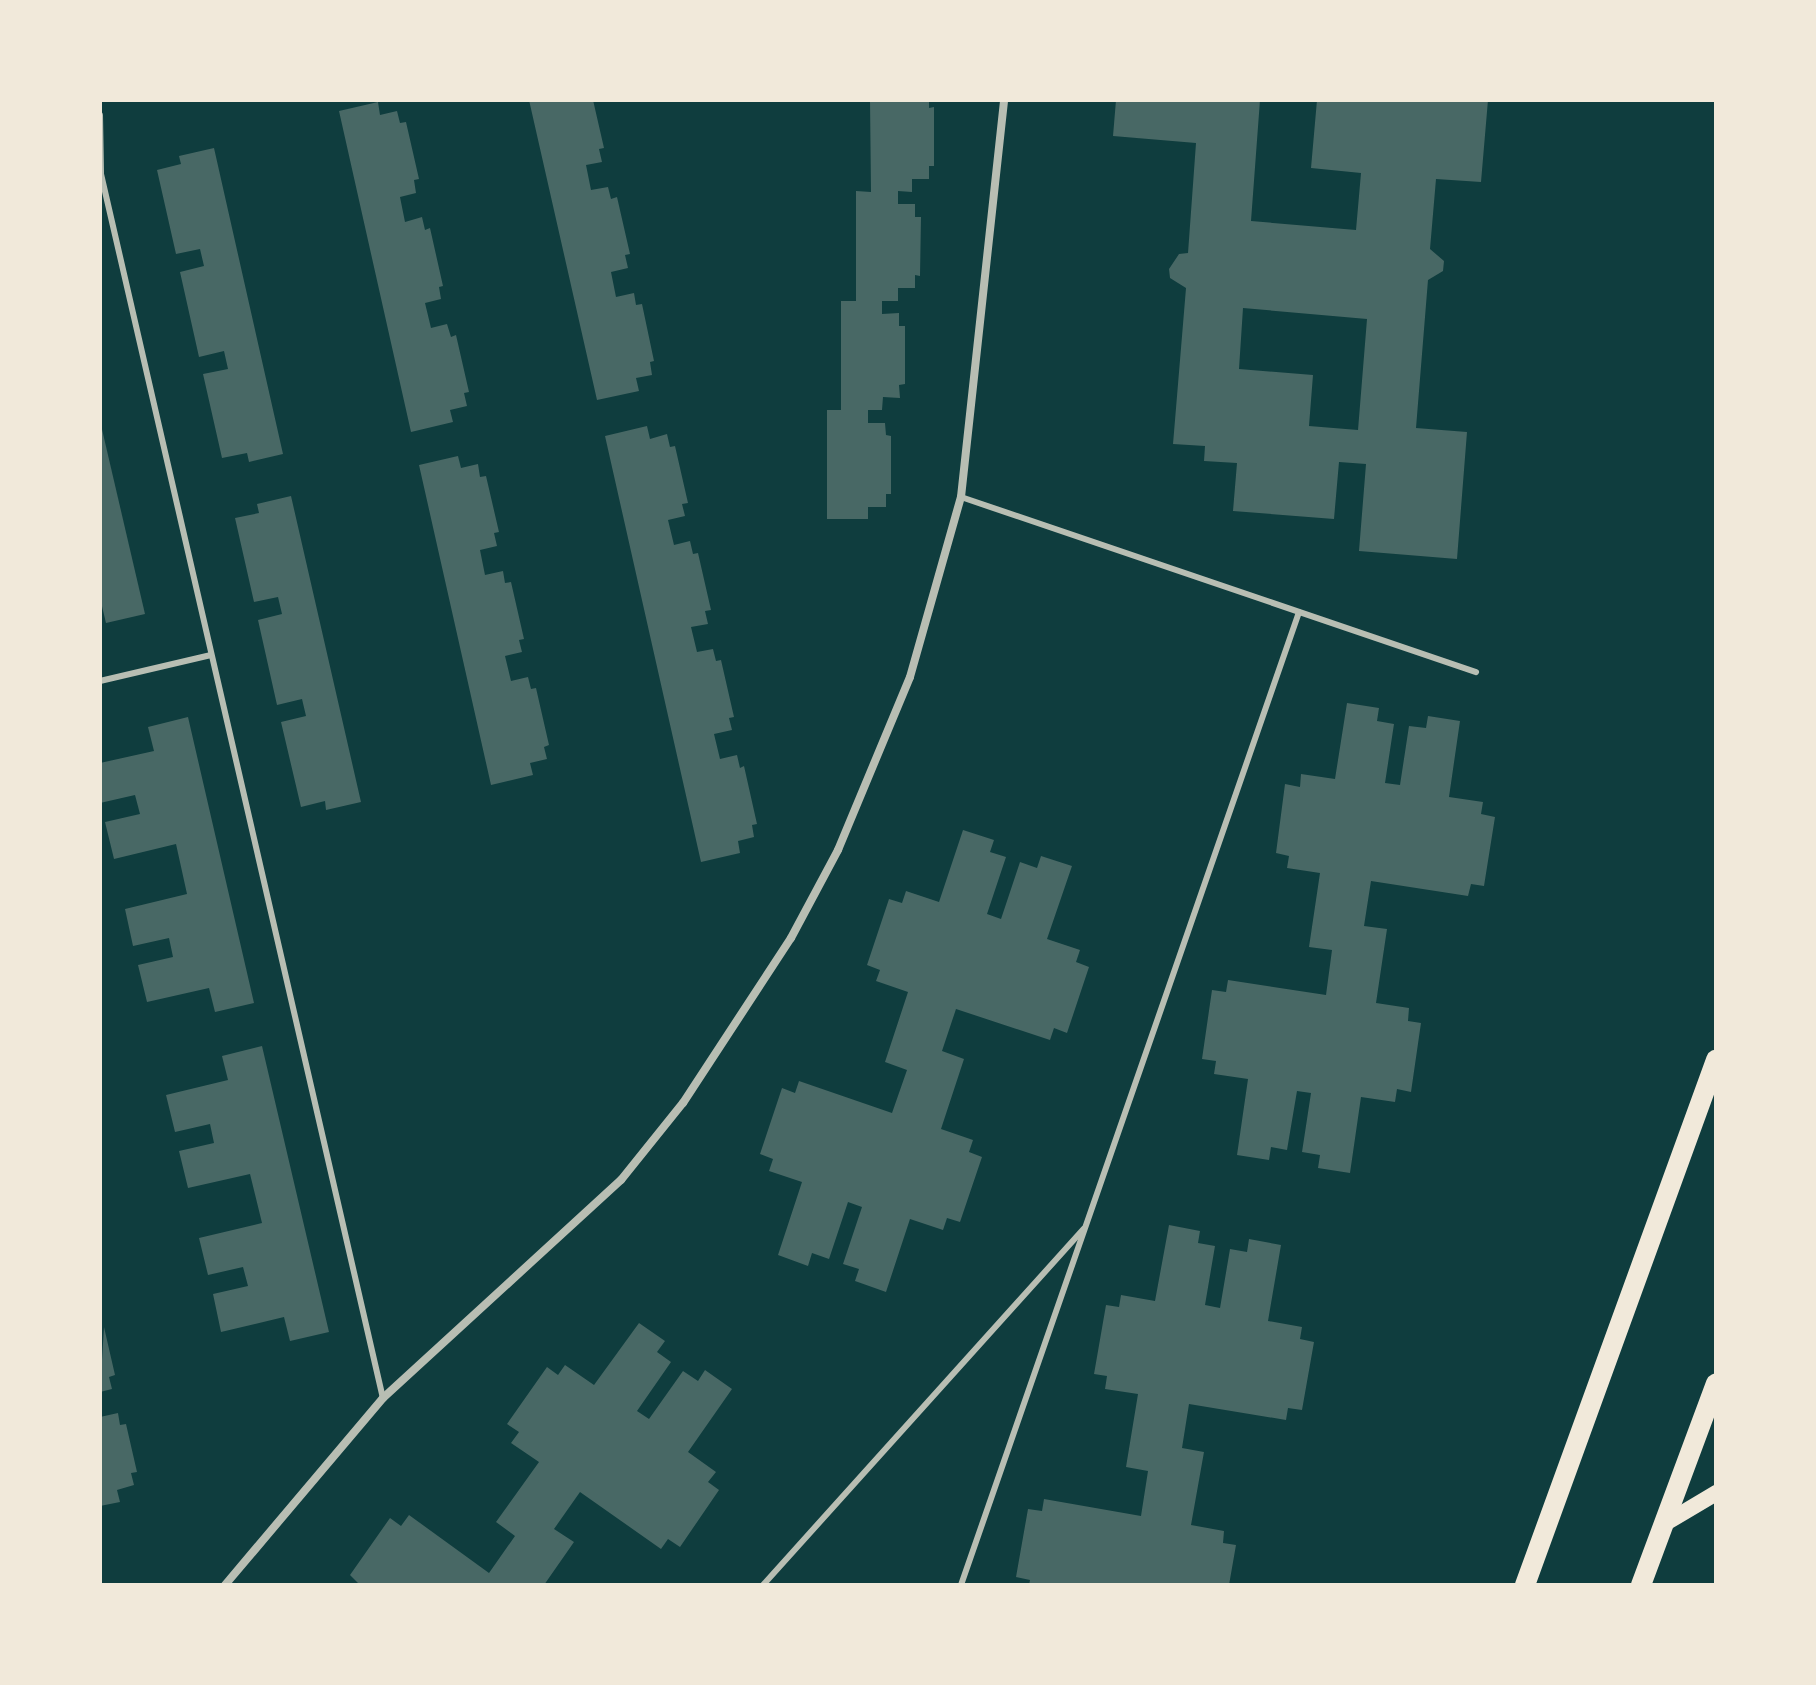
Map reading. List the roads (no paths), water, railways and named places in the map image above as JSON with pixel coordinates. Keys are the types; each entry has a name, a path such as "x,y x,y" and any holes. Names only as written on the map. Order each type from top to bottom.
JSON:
{"main road":[{"path":"1525,1585 1716,1060"},
{"path":"1641,1585 1716,1383"},
{"path":"1664,1524 1716,1493"}],"street":[{"path":"225,1585 383,1398 621,1180 740,1022 791,938 876,765 910,677 961,497 1004,100"}],"lane":[{"path":"100,115 101,174 383,1398"},
{"path":"961,497 1476,672"},
{"path":"961,1585 1299,612"},
{"path":"100,681 211,655"},
{"path":"763,1585 1086,1226"}]}
